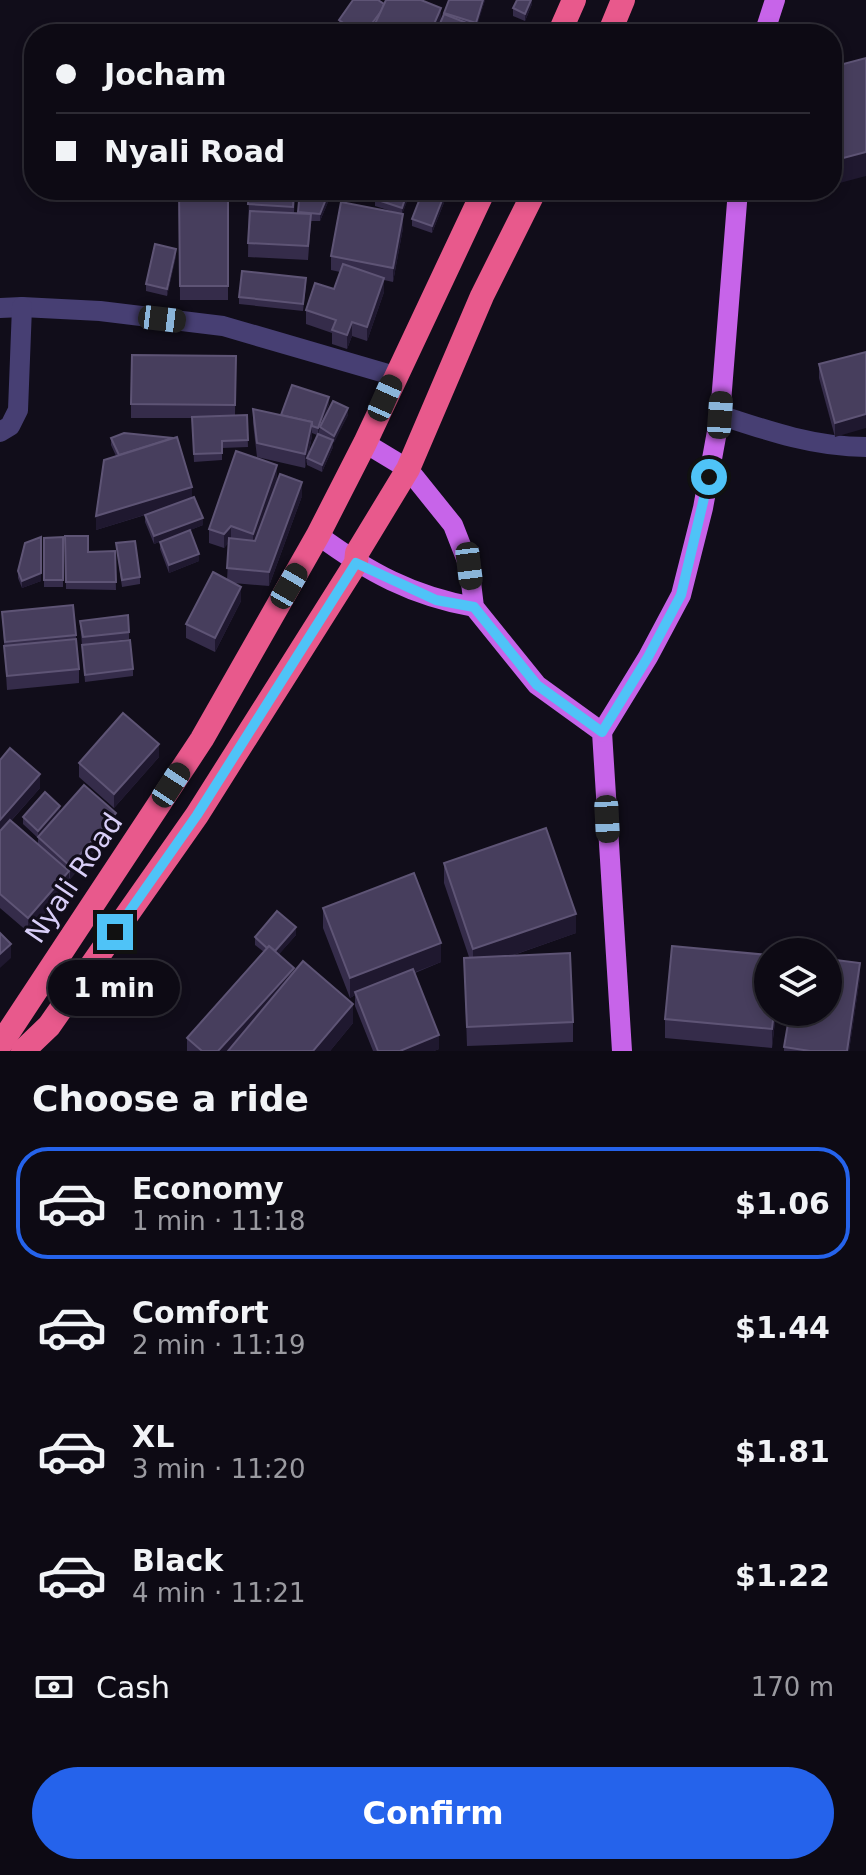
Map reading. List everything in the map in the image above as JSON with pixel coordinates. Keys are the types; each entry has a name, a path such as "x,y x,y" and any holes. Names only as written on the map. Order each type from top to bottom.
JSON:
{"highway":[{"path":"563,24 574,0"},
{"path":"613,24 623,0"},
{"name":"Nyali Road","path":"0,1045 202,739 318,535 365,443 479,200"},
{"path":"23,1051 49,1026 197,815 356,563 357,553 408,469 482,296 530,200"}],"main road":[{"path":"767,24 775,0"},
{"path":"622,1051 602,732 681,595 703,508 720,415 737,200"},
{"path":"365,443 408,469 453,525 469,566 474,607 537,685 602,732"},
{"path":"318,535 356,563 436,600 474,607"}],"street":[{"path":"0,432 10,426 18,410 22,307"},
{"path":"0,308 100,311 223,326 395,376"},
{"path":"720,415 787,437 838,447 866,447"}],"building":[{"path":"353,0 378,0 384,4 372,24 345,24 339,20"},
{"path":"386,0 421,0 441,8 434,24 375,24"},
{"path":"449,0 483,0 476,23 444,13"},
{"path":"517,0 531,0 525,14 513,8"},
{"path":"444,14 469,24 440,24"},
{"path":"866,58 866,152 842,158 842,64"},
{"path":"179,200 228,200 228,286 180,286"},
{"path":"248,200 293,200 293,207 248,204"},
{"path":"299,200 326,200 320,214 298,212"},
{"path":"378,200 405,200 402,208"},
{"path":"419,200 442,200 432,226 412,219"},
{"path":"341,202 403,214 393,268 331,256"},
{"path":"250,211 311,214 308,246 248,243"},
{"path":"155,244 176,249 167,289 146,284"},
{"path":"343,264 384,278 367,327 352,322 347,335 332,330 336,320 306,310 315,283 334,289"},
{"path":"242,271 306,278 303,304 239,297"},
{"path":"866,352 866,414 835,423 819,364"},
{"path":"132,355 236,356 235,405 131,404"},
{"path":"292,385 329,397 318,428 312,426 312,422 281,415"},
{"path":"333,401 348,408 334,436 320,427"},
{"path":"253,409 312,422 305,454 257,443"},
{"path":"247,415 248,440 222,441 222,453 194,454 192,417"},
{"path":"124,433 173,438 119,455 111,438"},
{"path":"318,434 333,440 322,465 307,458"},
{"path":"177,437 192,487 96,516 104,460"},
{"path":"236,451 277,465 253,534 231,526 224,534 209,529"},
{"path":"280,474 302,482 269,572 227,568 229,538 255,541"},
{"path":"194,497 203,518 154,536 145,515"},
{"path":"190,530 199,554 169,565 160,542"},
{"path":"65,536 88,536 88,552 115,551 116,582 66,582"},
{"path":"41,537 41,573 22,581 18,571 25,543"},
{"path":"63,537 63,580 44,580 44,538"},
{"path":"135,541 140,577 122,580 116,543"},
{"path":"213,572 241,587 215,638 186,624"},
{"path":"73,605 76,635 5,642 2,612"},
{"path":"128,615 129,632 83,637 80,621"},
{"path":"76,639 79,669 7,676 4,646"},
{"path":"130,640 133,669 85,675 82,645"},
{"path":"123,713 159,744 114,794 79,763"},
{"path":"10,748 40,774 0,820 0,760"},
{"path":"84,785 116,813 70,866 38,837"},
{"path":"45,792 60,806 38,831 23,817"},
{"path":"10,820 69,871 28,918 0,894 0,831"},
{"path":"546,828 576,914 473,949 444,863"},
{"path":"414,873 441,943 350,978 323,908"},
{"path":"277,911 296,927 275,951 255,937"},
{"path":"0,933 11,944 0,954"},
{"path":"269,946 294,968 218,1051 202,1051 187,1038"},
{"path":"672,946 754,954 754,1026 772,1026 772,1029 665,1019"},
{"path":"570,953 573,1022 467,1027 464,958"},
{"path":"303,961 353,1004 313,1051 228,1051"},
{"path":"842,961 860,963 847,1051 784,1047 788,1026 842,1026"},
{"path":"413,969 439,1035 400,1051 378,1051 355,992"}],"route":[{"path":"115,932 197,815 356,563 436,600 474,607 537,685 602,732 681,595 709,477"}]}
